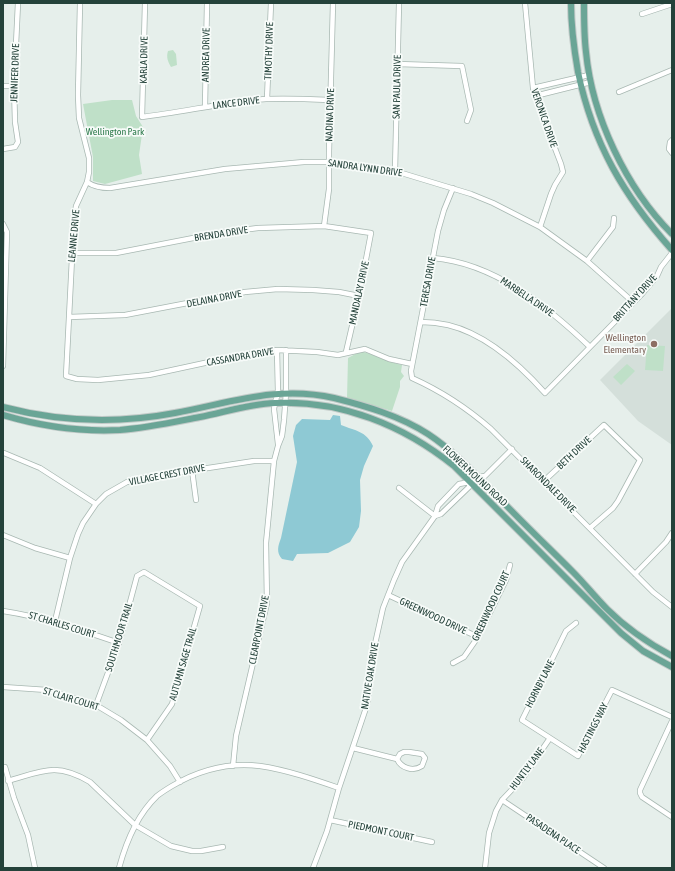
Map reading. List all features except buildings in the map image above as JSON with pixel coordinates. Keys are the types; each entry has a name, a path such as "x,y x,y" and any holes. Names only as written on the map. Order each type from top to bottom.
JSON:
{"main road":[{"path":"571,3 572,38 580,85 595,133 619,180 639,211 672,250"},
{"path":"584,3 586,52 589,75 604,126 618,157 639,193 672,234"},
{"name":"FLOWER MOUND ROAD","path":"3,407 49,417 84,420 116,420 175,413 244,398 286,393 333,398 382,412 408,423 429,435 458,458 575,574 606,608 627,627 651,644 672,656"},
{"name":"FLOWER MOUND ROAD","path":"3,415 22,421 53,426 85,430 120,430 156,425 253,405 286,403 320,405 348,411 377,420 425,444 454,466 621,633 643,651 672,667"}],"street":[{"name":"JENNIFER DRIVE","path":"3,149 15,148 18,142 15,122 14,86 18,3"},
{"name":"LEANNE DRIVE","path":"66,376 74,219 76,206 87,182 89,172 89,158 79,118 80,3"},
{"name":"KARLA DRIVE","path":"142,117 145,3"},
{"name":"ANDREA DRIVE","path":"205,107 207,3"},
{"name":"TIMOTHY DRIVE","path":"267,99 271,3"},
{"name":"NADINA DRIVE","path":"324,226 329,188 333,3"},
{"name":"SAN PAULA DRIVE","path":"396,171 399,3"},
{"name":"VERONICA DRIVE","path":"525,3 534,96 563,172 550,194 540,227"},
{"path":"642,14 672,4"},
{"path":"397,64 462,66 471,110 467,121"},
{"path":"619,92 672,70"},
{"path":"533,88 589,75"},
{"path":"534,96 591,82"},
{"path":"3,86 14,86"},
{"name":"LANCE DRIVE","path":"142,117 267,99 330,100"},
{"path":"671,141 669,149 672,153"},
{"name":"SANDRA LYNN DRIVE","path":"87,182 101,188 110,188 225,168 304,162 329,162 396,171 471,194 493,203 540,227 587,260 633,302"},
{"name":"TERESA DRIVE","path":"412,378 412,364 432,258 444,210 453,188"},
{"path":"587,260 613,227 614,218"},
{"path":"3,224 7,232 3,366"},
{"name":"BRENDA DRIVE","path":"72,253 116,253 219,233 258,228 324,226 371,233"},
{"name":"MANDALAY DRIVE","path":"346,352 359,296 371,233"},
{"name":"BRITTANY DRIVE","path":"421,322 450,325 483,340 505,354 528,373 545,393 654,279 672,253"},
{"name":"MARBELLA DRIVE","path":"432,258 447,259 467,265 492,275 517,288 543,306 590,347"},
{"name":"DELAINA DRIVE","path":"69,317 125,315 245,292 278,289 339,292 359,296"},
{"name":"CASSANDRA DRIVE","path":"66,376 77,379 98,380 149,375 237,356 276,350 317,352 338,355 365,349 389,359 412,364"},
{"name":"CLEARPOINT DRIVE","path":"276,350 278,393 275,403 278,446"},
{"name":"CLEARPOINT DRIVE","path":"233,766 236,736 267,603 266,553 274,461 282,436 286,403 286,350"},
{"name":"SHARONDALE DRIVE","path":"412,378 432,387 474,414 544,481 634,574 672,607"},
{"name":"BETH DRIVE","path":"544,481 604,425 640,460 618,501 590,528"},
{"name":"NATIVE OAK DRIVE","path":"313,868 367,705 375,644 383,608 402,562 435,516 438,506 459,484 470,482 478,477 485,476 512,450"},
{"path":"4,453 40,468 96,504"},
{"name":"VILLAGE CREST DRIVE","path":"55,621 70,558 78,534 83,523 96,504 106,494 127,482 150,477 254,461 274,461"},
{"path":"192,470 196,500"},
{"name":"NATIVE OAK DRIVE","path":"435,516 442,514 469,487 470,482"},
{"path":"400,488 435,516"},
{"path":"634,574 666,542 672,533"},
{"path":"3,535 35,548 70,558"},
{"name":"GREENWOOD COURT","path":"453,663 464,657 478,637 506,580 510,564"},
{"name":"SOUTHMOOR TRAIL","path":"96,705 119,643 137,576 144,572 200,606"},
{"name":"GREENWOOD DRIVE","path":"388,595 478,637"},
{"name":"AUTUMN SAGE TRAIL","path":"147,740 172,704 200,606"},
{"name":"ST CHARLES COURT","path":"3,611 28,614 55,621 119,643"},
{"name":"HORNBY LANE","path":"550,738 522,720 566,631 576,623"},
{"name":"ST CLAIR COURT","path":"3,687 48,690 96,705 121,720 147,740 170,766 180,782"},
{"name":"HASTINGS WAY","path":"550,738 578,756 612,690 672,718"},
{"path":"672,721 641,786 640,793 646,800 672,817"},
{"name":"HUNTLY LANE","path":"484,868 489,833 496,811 502,800 522,779 550,738"},
{"path":"353,748 397,759"},
{"path":"409,752 422,754 425,758 422,766 415,769 403,767 399,764 397,759 400,754 409,752"},
{"path":"119,868 126,844 135,825 157,797 180,782 212,768 259,766 299,774 339,788"},
{"path":"5,767 8,781 28,835 35,868"},
{"path":"8,781 35,772 61,770 90,782 135,825 171,846 182,850 201,851 222,847"},
{"name":"PASADENA PLACE","path":"502,800 604,868"},
{"name":"PIEDMONT COURT","path":"330,820 432,842"}],"shaded area":[{"name":"Wellington Elementary","path":"672,308 672,445 638,421 600,380"}],"green space":[{"path":"173,50 176,54 177,65 171,67 167,53 168,51"},
{"name":"Wellington Park","path":"112,100 132,100 136,116 143,127 139,155 142,174 105,184 93,181 93,157 83,104"},
{"path":"647,345 665,346 663,371 645,370"},
{"path":"361,351 402,365 401,372 404,376 400,381 400,387 392,411 347,398 348,358"},
{"path":"627,364 635,371 621,385 613,377"}],"water":[{"path":"333,415 340,416 341,425 364,434 373,446 364,466 360,480 361,511 359,527 350,542 328,553 297,554 293,561 282,559 278,549 297,462 293,436 296,425 302,419 330,420"}],"place":[{"name":"Wellington Elementary","path":"654,344"}]}
